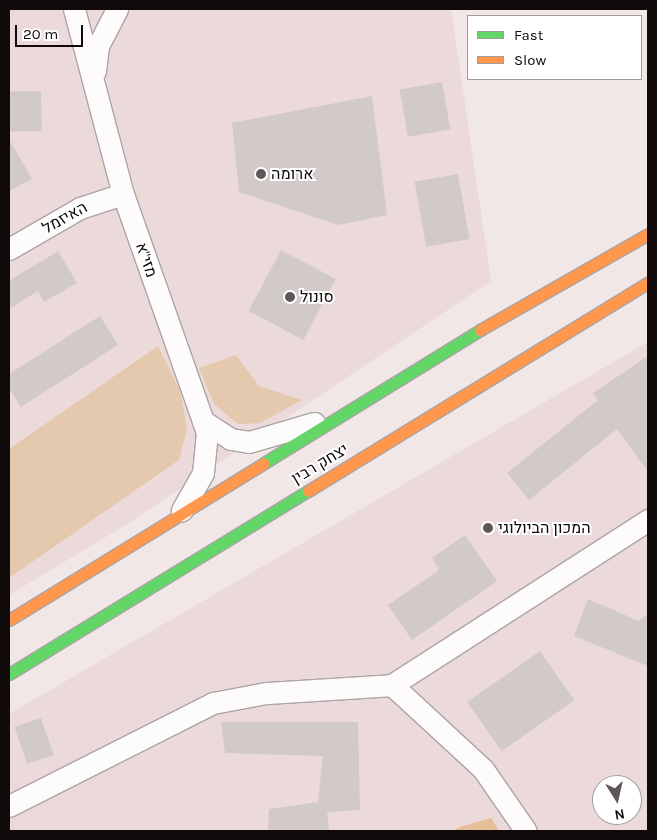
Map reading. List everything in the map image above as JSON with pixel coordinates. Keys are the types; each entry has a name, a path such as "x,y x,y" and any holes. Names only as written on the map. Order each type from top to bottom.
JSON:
{"main road":[{"name":"יצחק רבין","path":"9,620 558,282 648,234"},
{"name":"יצחק רבין","path":"9,674 648,283"}],"street":[{"name":"מזי\"א","path":"74,9 123,194 203,421 207,447 203,473 185,508 174,517"},
{"name":"מזי\"א","path":"98,96 95,67 98,46 117,9"},
{"name":"האיזמל","path":"9,249 80,208 123,194"},
{"path":"203,421 225,436 248,442 266,440 348,411"},
{"path":"9,806 213,703 266,693 392,685 648,520"},
{"path":"392,685 483,769 526,831"}],"shaded area":[{"path":"9,9 451,9 491,281 129,523 9,595"},
{"name":"המכון הביולוגי","path":"648,342 648,831 9,831 9,714"},
{"path":"158,346 180,391 187,429 179,460 9,578 9,449"},
{"path":"236,355 259,386 302,400 260,423 238,424 214,404 199,368"},
{"path":"491,818 499,831 452,831 460,827"}],"building":[{"path":"442,82 450,129 408,137 400,89"},
{"path":"41,91 42,131 10,132 9,92"},
{"path":"372,96 387,215 338,225 239,192 232,123"},
{"path":"9,139 32,179 9,191"},
{"path":"458,174 469,239 426,247 415,182"},
{"path":"281,250 336,279 303,340 249,311"},
{"path":"58,251 77,283 44,302 38,291 9,309 9,281"},
{"path":"100,316 118,345 21,407 9,388 9,374"},
{"path":"648,356 648,472 617,429 529,500 507,473 598,400 593,393"},
{"path":"465,535 497,581 412,640 388,605 439,570 432,558"},
{"path":"588,599 639,621 648,614 648,666 574,636"},
{"path":"540,651 574,700 502,751 467,702"},
{"path":"41,718 54,755 27,764 15,727"},
{"path":"221,722 358,722 360,810 327,812 329,831 268,831 269,809 318,802 323,756 225,753"}],"traffic: fast":[{"path":"264,463 480,330"},
{"path":"9,674 308,491"}],"traffic: slow":[{"path":"480,330 648,234"},
{"path":"308,491 648,283"},
{"path":"9,620 264,463"}],"place":[{"name":"ארומה","path":"261,174"},
{"name":"סונול","path":"290,297"},
{"name":"המכון הביולוגי","path":"488,528"}]}
